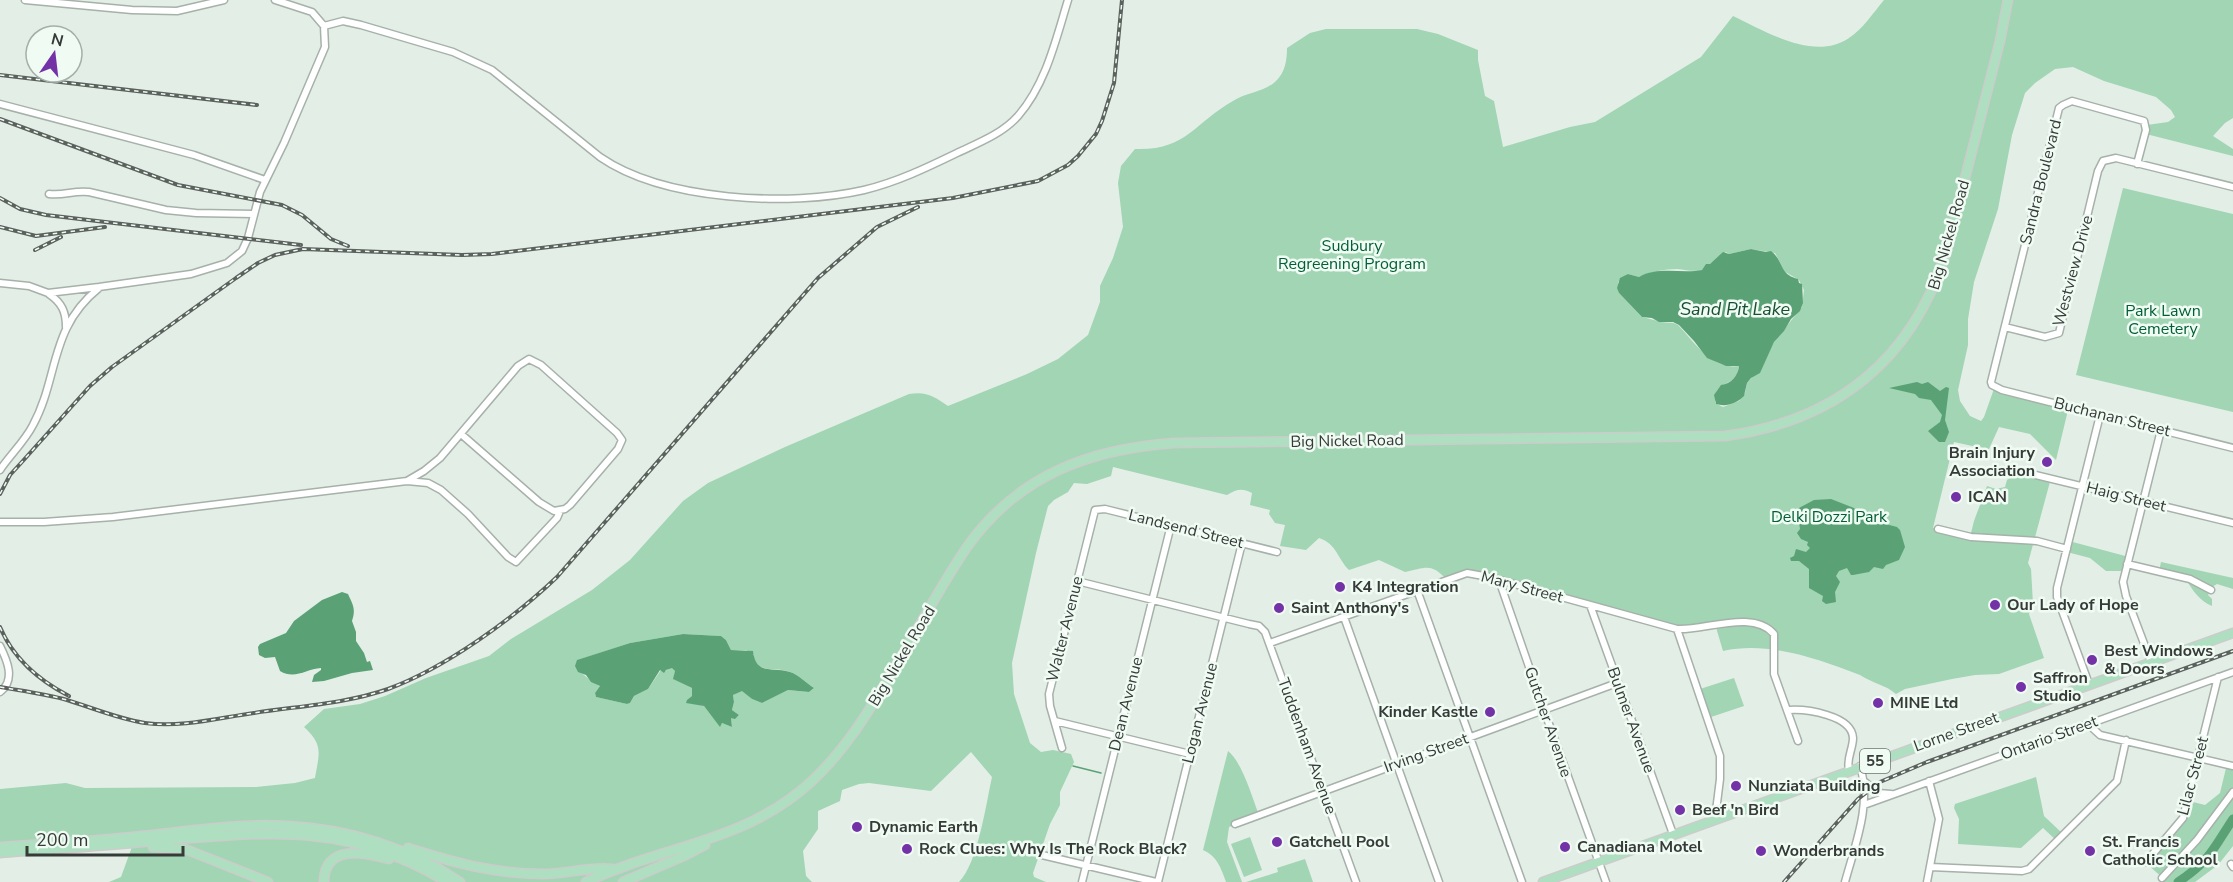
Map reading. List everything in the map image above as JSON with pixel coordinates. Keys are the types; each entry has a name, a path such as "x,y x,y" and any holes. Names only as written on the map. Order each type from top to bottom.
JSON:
{"main road":[{"name":"Big Nickel Road","path":"586,882 614,869 713,839 745,826 801,790 831,762 857,730 960,558 981,530 1012,500 1030,487 1079,460 1134,447 1174,443 1725,436 1785,423 1812,412 1847,392 1894,352 1916,323 1936,284 1946,254 1998,51 2008,0"},
{"name":"Lorne Street","path":"1544,882 2233,633"},
{"path":"0,847 265,826 297,826 384,844 415,856 460,882"},
{"path":"0,853 256,833 309,834 359,844 411,862 447,882"},
{"path":"624,882 686,855 713,839"},
{"path":"135,843 185,849 268,882"},
{"path":"384,844 395,844 470,867 513,873 572,873 602,867 614,869"},
{"path":"324,882 328,866 335,858 345,854 364,853 395,861 411,862"}],"street":[{"path":"25,0 132,10 177,11 224,0"},
{"path":"48,293 191,274 227,263 242,251 247,242 265,180 325,47 324,26 312,12 275,0"},
{"path":"324,26 343,21 426,43 478,62 501,77 600,156 618,168 643,179 727,196 799,197 862,190 906,178 992,136 1006,126 1018,116 1038,86 1048,64 1068,0"},
{"name":"Sandra Boulevard","path":"1992,385 1991,378 2059,108 2072,101 2144,121 2146,130 2137,164"},
{"path":"0,104 194,155 265,180"},
{"name":"Westview Drive","path":"2005,327 2045,337 2059,333 2098,171 2103,161 2107,159 2116,158 2137,164"},
{"path":"2137,164 2233,187"},
{"path":"49,194 61,196 82,191 166,210 254,214"},
{"path":"0,283 29,286 48,293 63,308 66,315 66,328"},
{"path":"0,470 33,426 66,328 88,297 99,287"},
{"path":"0,522 113,518 407,481 426,483 441,490 468,514 508,557 516,562 557,518 560,511 570,505 611,457 620,446 621,437 541,365 529,359 522,362 461,434 431,465 407,481"},
{"name":"Buchanan Street","path":"1992,385 2002,390 2233,448"},
{"path":"2089,684 2057,593 2100,415"},
{"path":"2151,662 2124,589 2124,575 2161,430"},
{"path":"461,434 547,508 560,511"},
{"name":"Haig Street","path":"2019,471 2233,523"},
{"name":"Landsend Street","path":"1095,510 1105,509 1277,552"},
{"name":"Walter Avenue","path":"1062,748 1049,694 1095,510"},
{"name":"Dean Avenue","path":"1083,882 1171,525"},
{"path":"1938,530 1971,537 2037,542 2067,549"},
{"name":"Logan Avenue","path":"1156,882 1242,543"},
{"path":"2127,564 2190,579 2211,590"},
{"name":"Mary Street","path":"1270,643 1467,573 1677,629 1688,630 1735,622 1757,625 1772,631 1775,639 1774,674 1789,710"},
{"name":"Gutcher Avenue","path":"1499,580 1606,882"},
{"path":"1077,581 1259,627 1265,632 1270,643"},
{"path":"1417,590 1522,882"},
{"name":"Bulmer Avenue","path":"1590,605 1673,834"},
{"path":"1344,617 1439,882"},
{"path":"1677,629 1720,756 1720,779 1715,819"},
{"name":"Tuddenham Avenue","path":"1270,643 1356,882"},
{"path":"0,646 9,674 8,684 0,692"},
{"name":"Ontario Street","path":"1864,805 2233,672"},
{"name":"Lilac Street","path":"2146,862 2183,818 2218,677"},
{"name":"Irving Street","path":"1234,824 1617,683"},
{"path":"1798,741 1789,710 1814,712 1832,717 1847,725 1852,730 1853,739 1847,764 1849,770"},
{"path":"1055,721 1190,754"},
{"path":"2088,724 2097,733 2233,766"},
{"path":"1930,867 2022,871 2029,869 2117,781 2126,740"},
{"path":"1845,882 1864,805 1865,782 1860,766"},
{"path":"1927,882 1939,819 1929,781"},
{"path":"1865,782 1878,793 1894,794"},
{"path":"2162,878 2199,838 2233,792"},
{"path":"1042,855 1156,882"}],"green space":[{"path":"1884,0 2233,0 2233,118 2213,136 2233,149 2233,156 2146,134 2147,125 2168,122 2175,117 2171,110 2156,97 2104,81 2073,67 2055,69 2025,93 2012,135 1998,209 1974,282 1968,319 1968,345 1958,390 1960,401 1970,416 1981,421 1995,386 2069,406 2056,460 2030,434 1999,427 1989,449 1985,452 1977,447 1954,442 1933,528 1970,537 1987,486 1996,489 2005,487 2007,480 2019,472 2051,478 2028,563 2031,569 2033,604 2029,614 2044,658 1999,674 1952,679 1905,689 1896,694 1860,675 1793,653 1758,648 1723,651 1715,624 1688,630 1472,573 1447,580 1432,569 1423,568 1405,572 1379,560 1349,570 1330,544 1319,538 1306,550 1280,546 1285,525 1275,523 1269,514 1270,510 1250,505 1252,493 1248,491 1234,491 1227,495 1113,467 1111,476 1087,484 1074,483 1068,492 1048,506 1012,663 1014,694 1030,743 1041,752 1053,750 1071,754 1074,762 1060,792 1060,805 1050,824 1033,873 1034,877 1046,882 959,882 966,873 976,848 992,777 971,752 931,791 869,783 842,790 840,801 818,811 818,829 803,851 806,876 812,882 460,882 445,871 286,825 0,846 0,789 66,783 85,788 256,787 295,783 315,778 319,756 317,745 315,739 304,727 324,709 360,704 385,696 426,678 489,656 511,639 592,590 630,560 683,501 708,483 909,394 930,395 948,406 1058,359 1088,335 1100,302 1100,286 1113,258 1123,227 1118,183 1121,166 1135,149 1152,148 1178,140 1233,101 1270,86 1283,71 1287,48 1310,33 1326,29 1417,29 1438,34 1478,50 1485,96 1494,101 1503,147 1595,122 1701,57 1733,16 1790,42 1821,47 1835,45 1849,38","holes":["1751,249 1775,253 1782,270 1799,280 1804,290 1802,307 1774,342 1761,367 1747,383 1745,393 1739,401 1723,407 1715,403 1718,389 1736,378 1739,366 1729,366 1712,360 1678,325 1642,317 1619,293 1618,282 1628,274 1639,277 1667,270 1702,270 1726,252 1729,254","683,634 721,636 731,650 746,650 754,654 753,658 760,667 790,672 814,688 809,692 788,690 762,703 752,699 742,690 733,695 732,710 739,715 731,718 732,727 722,723 720,726 704,706 689,699 692,696 692,688 674,679 675,671 672,667 665,671 661,670 648,689 634,696 627,704 596,697 595,693 600,686 578,670 578,660 630,643"]},
{"name":"Park Lawn Cemetery","path":"2123,188 2233,214 2233,412 2076,375"},
{"path":"2069,541 2129,557 2126,571 2106,571 2090,558 2067,552"},
{"path":"2161,562 2233,578 2233,589 2217,584 2212,587 2208,595 2212,599 2212,606 2200,598 2185,578 2159,572"},
{"path":"1734,678 1744,706 1708,718 1697,690"},
{"path":"1228,751 1242,771 1259,815 1229,827 1227,842 1242,882 1226,882 1215,859 1203,850"},
{"path":"2227,764 2233,765 2233,846 2218,865 2195,882 2163,882 2165,880 2146,863 2181,824 2189,801 2205,805 2220,793"},
{"path":"2036,777 2044,816 2063,834 2057,841 2043,828 2021,848 1958,844 1959,819 1954,808 1955,804"},
{"path":"244,834 359,844 447,882 109,882 121,877 133,844"},
{"path":"1250,837 1262,870 1244,877 1231,844"},
{"path":"1305,859 1313,882 1246,882 1278,872 1277,868"}],"water":[{"name":"Sand Pit Lake","path":"1751,249 1771,251 1775,255 1784,271 1802,284 1803,303 1800,311 1774,342 1760,373 1747,383 1744,396 1731,404 1720,405 1716,404 1714,395 1721,385 1733,379 1739,366 1726,366 1707,358 1679,325 1642,317 1617,288 1620,278 1628,274 1639,277 1662,271 1702,270 1706,264 1710,264 1723,252 1729,254"},
{"path":"1917,382 1922,384 1928,382 1940,391 1946,387 1949,388 1945,420 1949,432 1945,442 1939,442 1928,431 1940,422 1942,415 1931,400 1889,388"},
{"path":"1831,499 1854,508 1859,514 1872,515 1878,522 1897,527 1905,547 1899,560 1886,565 1883,569 1874,567 1869,572 1853,575 1847,568 1839,571 1836,576 1840,582 1835,592 1836,602 1826,604 1822,601 1823,596 1809,588 1809,569 1799,561 1791,561 1790,558 1794,556 1796,549 1806,552 1810,548 1807,545 1808,542 1801,539 1797,533 1800,529 1797,509 1814,500"},
{"path":"342,592 348,594 353,604 352,621 356,641 367,662 370,661 373,670 312,682 314,675 321,668 296,674 285,673 280,671 275,657 265,658 259,655 260,644 286,633 294,621 322,600"},
{"path":"683,634 721,636 731,650 753,651 761,667 790,672 814,688 809,692 788,690 762,703 742,691 733,695 732,710 739,715 735,719 731,718 732,727 722,723 720,727 704,706 686,703 692,696 692,688 673,679 675,671 672,668 664,673 660,670 648,689 634,696 627,704 596,697 595,693 600,686 578,672 575,666 577,660 630,643"}],"waterway":[{"path":"1073,766 1101,773"},
{"path":"2178,882 2204,861 2233,819"}],"railway":[{"path":"0,494 10,475 90,386 112,367 236,278 275,255 303,249 492,254 953,198 1038,181 1068,165 1096,134 1114,83 1122,0"},
{"path":"0,75 257,105"},
{"path":"0,119 178,185 282,205 302,215 331,239 348,246"},
{"path":"0,198 20,209 46,215 301,245"},
{"path":"0,687 67,700 135,721 172,724 200,722 355,698 388,689 432,669 499,625 557,577 818,278 877,227 918,207"},
{"path":"0,227 36,236 105,227"},
{"path":"35,250 61,237"},
{"path":"0,627 12,649 28,668 69,696"},
{"path":"1784,882 1858,799 1880,782 1927,762 2233,651"}],"place":[{"name":"Brain Injury Association","path":"2047,462"},
{"name":"ICAN","path":"1956,497"},
{"name":"K4 Integration","path":"1340,587"},
{"name":"Our Lady of Hope","path":"1995,605"},
{"name":"Saint Anthony's","path":"1279,608"},
{"name":"Best Windows & Doors","path":"2092,660"},
{"name":"Saffron Studio","path":"2021,687"},
{"name":"MINE Ltd","path":"1878,703"},
{"name":"Kinder Kastle","path":"1490,712"},
{"name":"Nunziata Building","path":"1736,786"},
{"name":"Beef 'n Bird","path":"1680,810"},
{"name":"Dynamic Earth","path":"857,827"},
{"name":"Gatchell Pool","path":"1277,842"},
{"name":"Canadiana Motel","path":"1565,847"},
{"name":"Rock Clues: Why Is The Rock Black?","path":"907,849"},
{"name":"Wonderbrands","path":"1761,851"},
{"name":"St. Francis Catholic School","path":"2090,851"}],"park label":[{"name":"Sudbury Regreening Program","path":"1352,255"},
{"name":"Delki Dozzi Park","path":"1829,517"}]}
